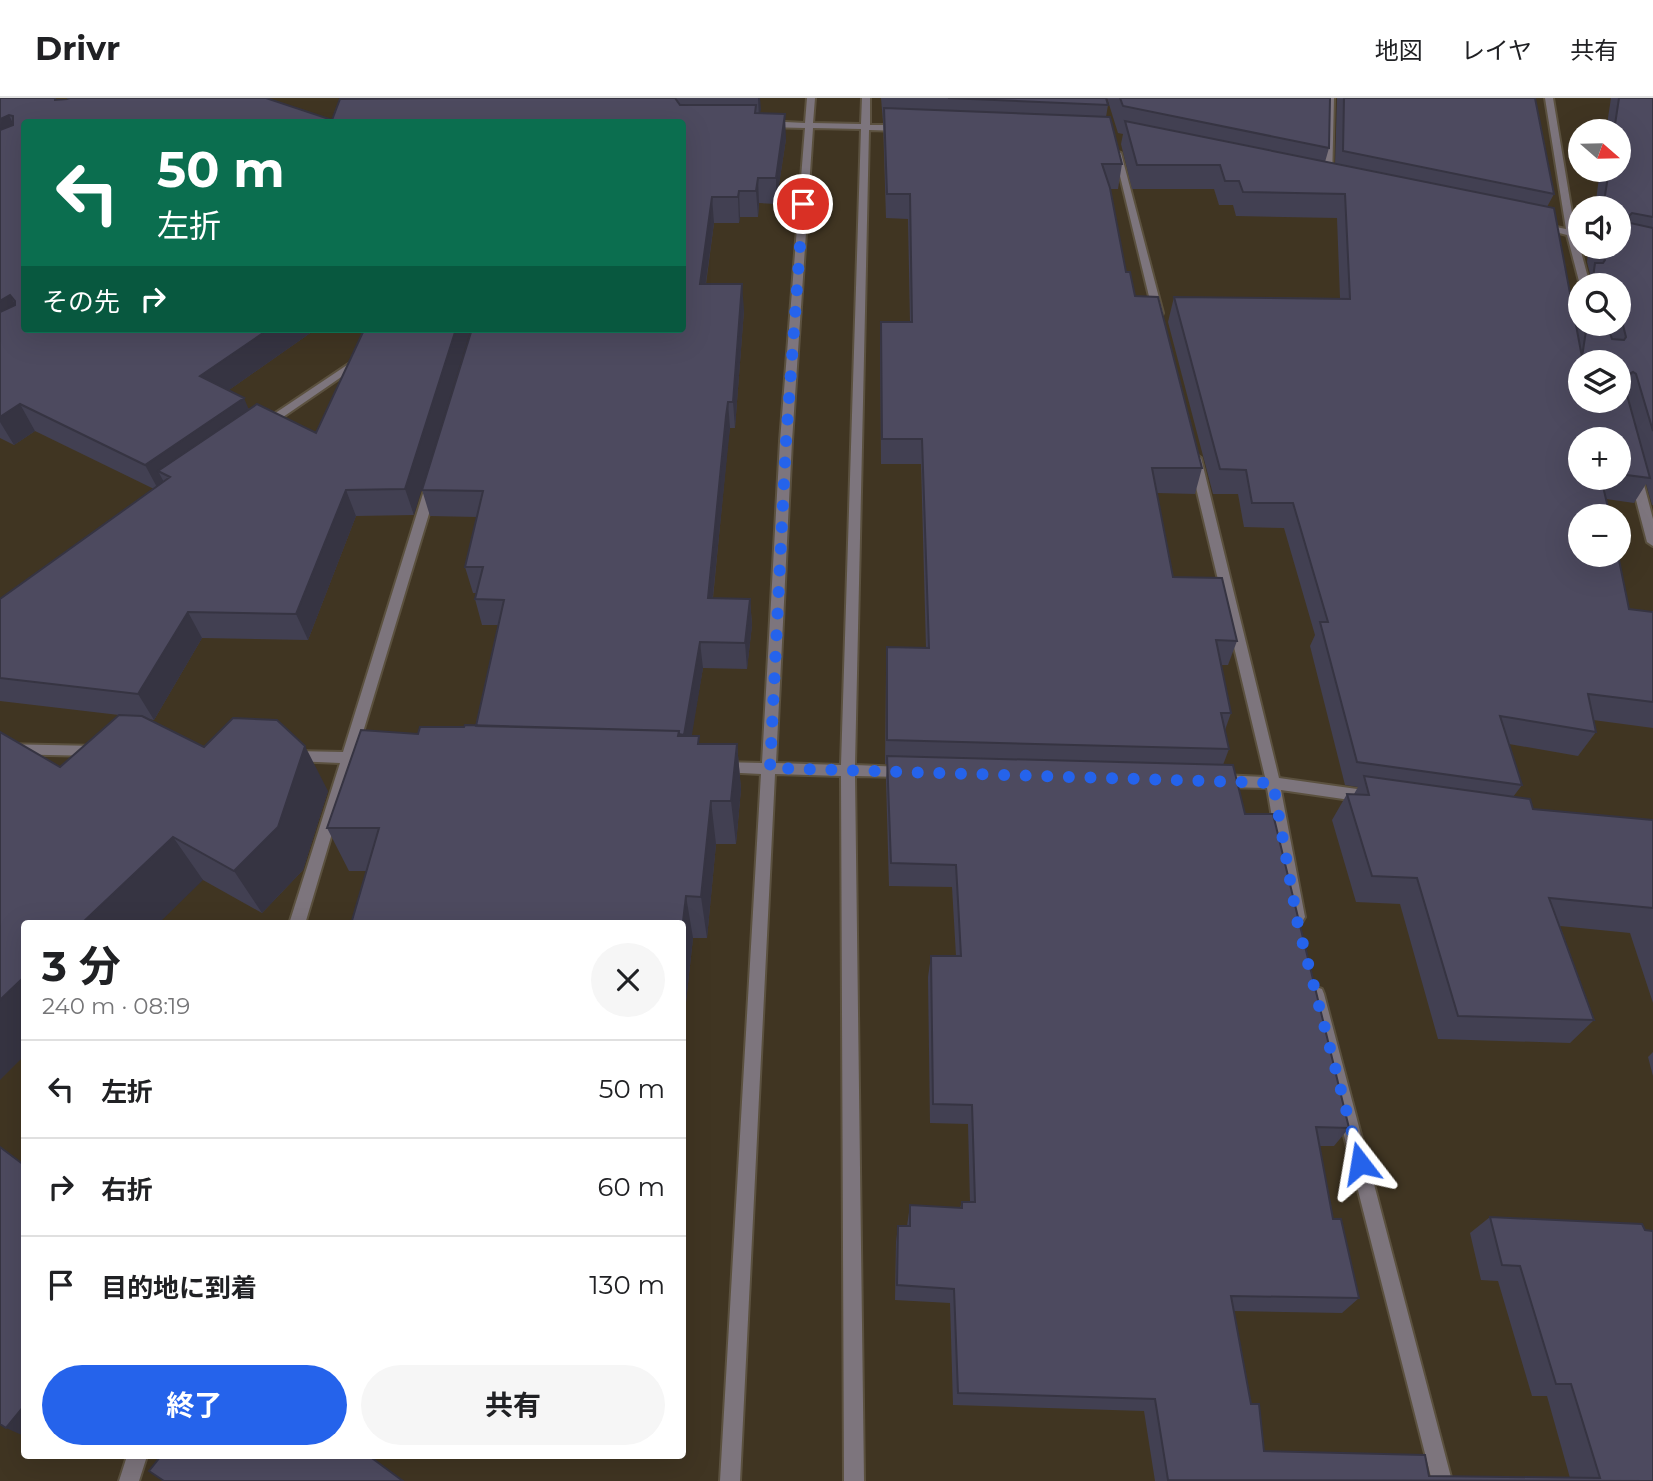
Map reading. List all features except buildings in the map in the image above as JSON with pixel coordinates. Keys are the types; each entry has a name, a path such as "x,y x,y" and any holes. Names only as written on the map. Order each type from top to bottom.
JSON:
{"street":[{"path":"730,1481 749,1088 770,768 788,415 811,98"},
{"path":"854,1481 848,771 866,98"},
{"path":"1327,181 1330,98"},
{"path":"1549,98 1568,196"},
{"path":"758,124 907,128"},
{"path":"1113,137 1161,326"},
{"path":"1314,179 1341,184"},
{"path":"1530,225 1568,232"},
{"path":"257,431 369,352"},
{"path":"1193,447 1273,783 1302,938"},
{"path":"1633,465 1653,542"},
{"path":"298,920 435,475"},
{"path":"0,749 111,751"},
{"path":"278,755 388,758"},
{"path":"702,766 916,773"},
{"path":"1204,781 1273,783 1381,798"},
{"path":"1312,977 1442,1481"},
{"path":"129,1481 136,1459"}],"route":[{"path":"803,204 786,441 770,768 1273,783 1298,925 1360,1163"}]}
